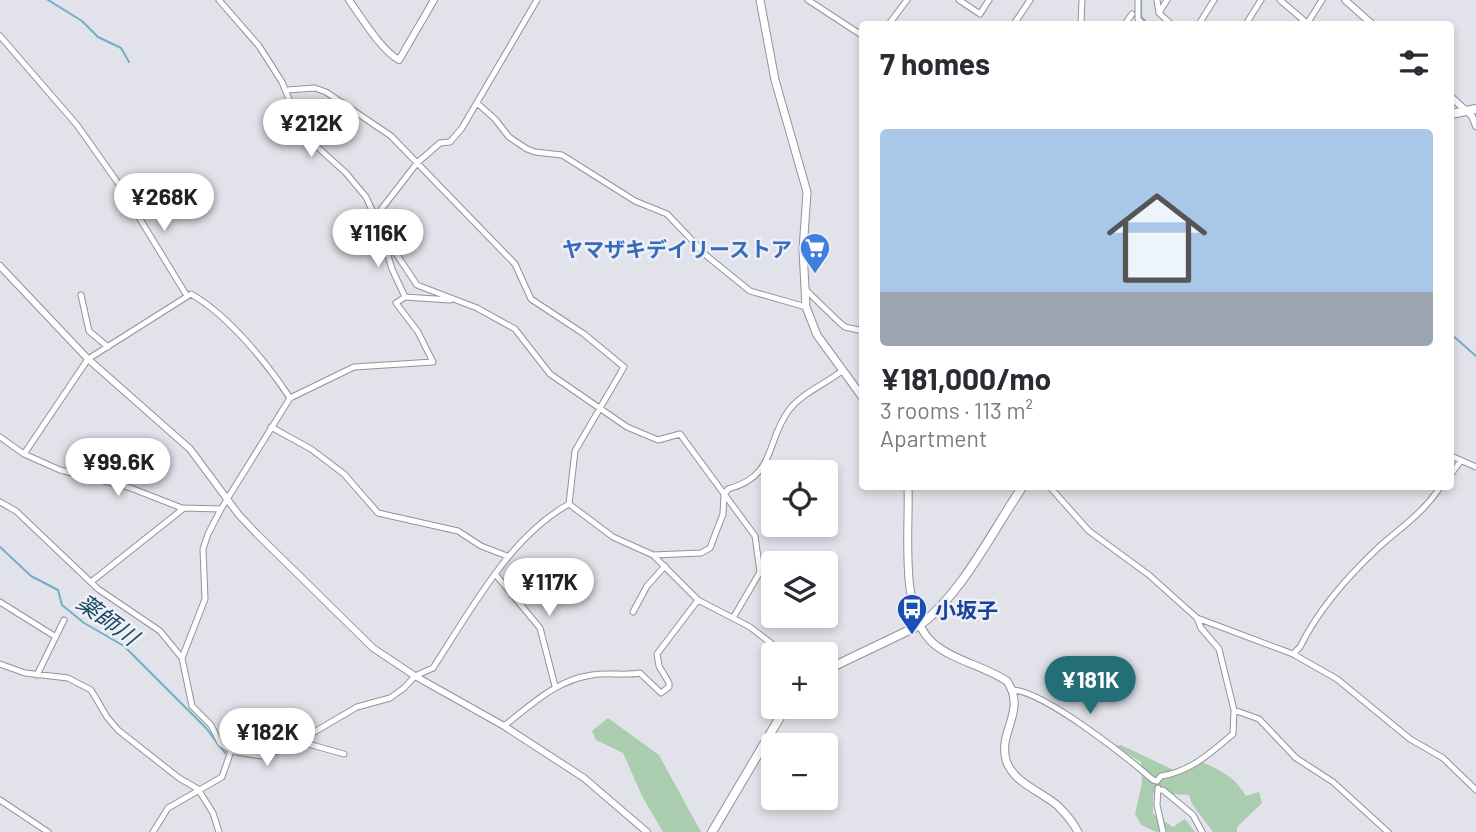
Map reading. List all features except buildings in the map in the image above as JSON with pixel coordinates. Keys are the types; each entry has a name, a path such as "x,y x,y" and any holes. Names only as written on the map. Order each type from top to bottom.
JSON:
{"main road":[{"path":"760,0 776,81 807,192 803,250 806,307 817,335 859,392"},
{"path":"1454,113 1476,109"},
{"path":"908,490 910,580 920,625 935,644 1007,681 1013,690 1014,710 1005,747 1009,768 1023,782 1059,807 1078,832"},
{"path":"838,664 920,625 947,599 1020,490"},
{"path":"712,832 779,719"}],"street":[{"path":"219,0 259,46 287,90 303,134 346,173 366,197 390,246 417,285 477,308 515,329 550,374 627,427 658,440 680,434 755,536 760,572 733,618"},
{"path":"349,0 385,48 399,60 433,0"},
{"path":"376,216 417,163 440,143 450,142 477,103 537,0"},
{"path":"808,0 859,33"},
{"path":"891,21 906,0"},
{"path":"959,0 980,14 989,0"},
{"path":"1016,21 1030,0"},
{"path":"1081,21 1082,0"},
{"path":"1138,0 1140,21"},
{"path":"1157,0 1159,13 1168,21"},
{"path":"1159,13 1167,0"},
{"path":"1201,21 1214,0"},
{"path":"1249,21 1261,0"},
{"path":"1280,0 1304,21"},
{"path":"1309,21 1322,0"},
{"path":"1347,1 1369,21"},
{"path":"1127,21 1132,14"},
{"path":"0,36 77,125 118,183 187,296"},
{"path":"287,90 315,88 326,92 391,136 515,264 531,299 584,334 624,367 575,451 569,505"},
{"path":"1454,100 1472,116 1476,126"},
{"path":"477,103 495,119 509,137 527,149 562,155 635,201 667,214 708,257 750,291 806,307"},
{"path":"390,246 386,249 405,297"},
{"path":"0,266 88,359 181,440 257,534 373,648 415,676 504,726 584,778 647,832"},
{"path":"804,288 845,327 859,330"},
{"path":"81,295 89,331 108,347"},
{"path":"24,454 88,359 191,295 210,305 272,372 290,398"},
{"path":"182,658 205,599 203,550 221,509 290,398 354,367 433,362 418,332 396,303 405,297 459,301"},
{"path":"653,555 701,553 710,548 723,514 724,495 728,489 744,485 757,475 794,404 843,370"},
{"path":"271,428 311,449 344,474 378,513 458,531 481,546 507,556"},
{"path":"0,438 24,454 60,470 128,487 184,508 221,509"},
{"path":"1454,458 1476,467"},
{"path":"1454,470 1460,461"},
{"path":"1053,490 1089,531 1149,575 1197,618 1293,654 1337,680 1410,739 1443,758 1476,790"},
{"path":"1293,654 1345,582 1379,548 1423,511 1438,490"},
{"path":"0,502 16,511 91,582 160,631 182,658 192,706 211,725 220,743 231,751 261,756 301,742 357,707 390,698 415,676 433,668 507,556 549,515 569,505"},
{"path":"569,505 613,537 653,555 698,600 750,627 769,642"},
{"path":"91,582 184,508"},
{"path":"632,612 647,586 665,566"},
{"path":"496,575 540,628 555,686"},
{"path":"504,726 555,686 590,675 625,676 640,673 661,693 669,687 669,683 659,666 657,654 698,600"},
{"path":"0,602 56,637"},
{"path":"1163,832 1157,805 1157,781 1161,776 1174,774 1206,758 1233,734 1234,710 1219,649 1201,628 1197,618"},
{"path":"37,675 64,620"},
{"path":"0,664 37,675 68,678 91,690 107,718 118,730 179,778 198,789 213,814 219,832"},
{"path":"1013,690 1043,700 1157,781"},
{"path":"1234,710 1259,719 1296,758 1333,782 1388,832"},
{"path":"301,742 344,754"},
{"path":"153,832 168,808 222,777 231,751"},
{"path":"1158,790 1163,790 1193,816 1202,832"},
{"path":"0,800 48,832"}],"green space":[{"path":"608,718 659,755 701,832 663,832 642,796 623,753 596,740 592,731"},
{"path":"1121,745 1182,774 1202,762 1227,775 1246,796 1259,792 1262,803 1237,827 1237,832 1213,832 1192,804 1189,795 1153,793 1153,814 1173,827 1185,819 1195,832 1156,832 1141,825 1135,814 1142,783 1141,762 1114,746"}],"waterway":[{"path":"48,0 82,21 98,37 121,48 129,62"},
{"path":"1141,0 1141,17 1145,21"},
{"path":"1454,337 1476,356"},
{"name":"薬師川","path":"0,547 31,576 58,590 62,605 84,623 124,646 206,728 225,753"}],"place":[{"name":"ヤマザキデイリーストア","path":"815,275"},
{"name":"小坂子","path":"912,636"}]}
